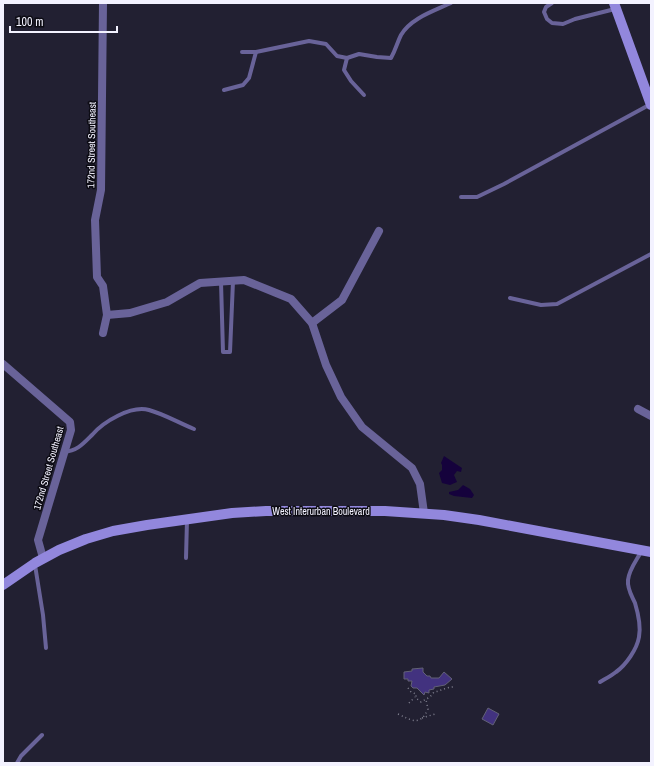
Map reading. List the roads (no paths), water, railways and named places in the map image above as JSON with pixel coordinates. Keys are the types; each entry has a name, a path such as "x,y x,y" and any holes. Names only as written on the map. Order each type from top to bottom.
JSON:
{"street":[{"name":"172nd Street Southeast","path":"103,3 101,190 95,220 97,277 103,286 107,315 103,333"},
{"path":"615,6 650,101"},
{"path":"312,322 342,300 379,231"},
{"path":"107,315 130,314 167,302 200,283 244,280 291,299 312,322 326,365 341,397 362,427 412,468 420,484 424,513"},
{"name":"172nd Street Southeast","path":"3,364 70,422 70,430 38,540 39,560"},
{"path":"638,409 651,416"},
{"name":"West Interurban Boulevard","path":"3,585 39,560 59,550 86,539 114,531 232,513 266,511 386,511 424,513 479,520 646,551"}],"lane":[{"path":"242,52 256,52 309,41 326,44 337,56 347,58 359,54 391,58 401,35 409,25 451,3"},
{"path":"552,3 546,7 544,12 547,19 555,24 563,24 615,6"},
{"path":"224,90 243,85 249,78 256,52"},
{"path":"347,58 344,70 351,81 364,95"},
{"path":"461,197 477,197 497,187 650,101"},
{"path":"510,298 541,305 557,304 651,254"},
{"path":"221,282 223,352 230,352 233,281"},
{"path":"64,452 72,451 82,445 97,429 115,417 137,409 148,410 194,429"},
{"path":"186,558 187,519"},
{"path":"600,682 616,672 626,661 634,649 639,637 639,627 635,604 627,582 629,573 646,551"},
{"path":"39,560 46,648"},
{"path":"17,763 26,751 42,735"}]}
